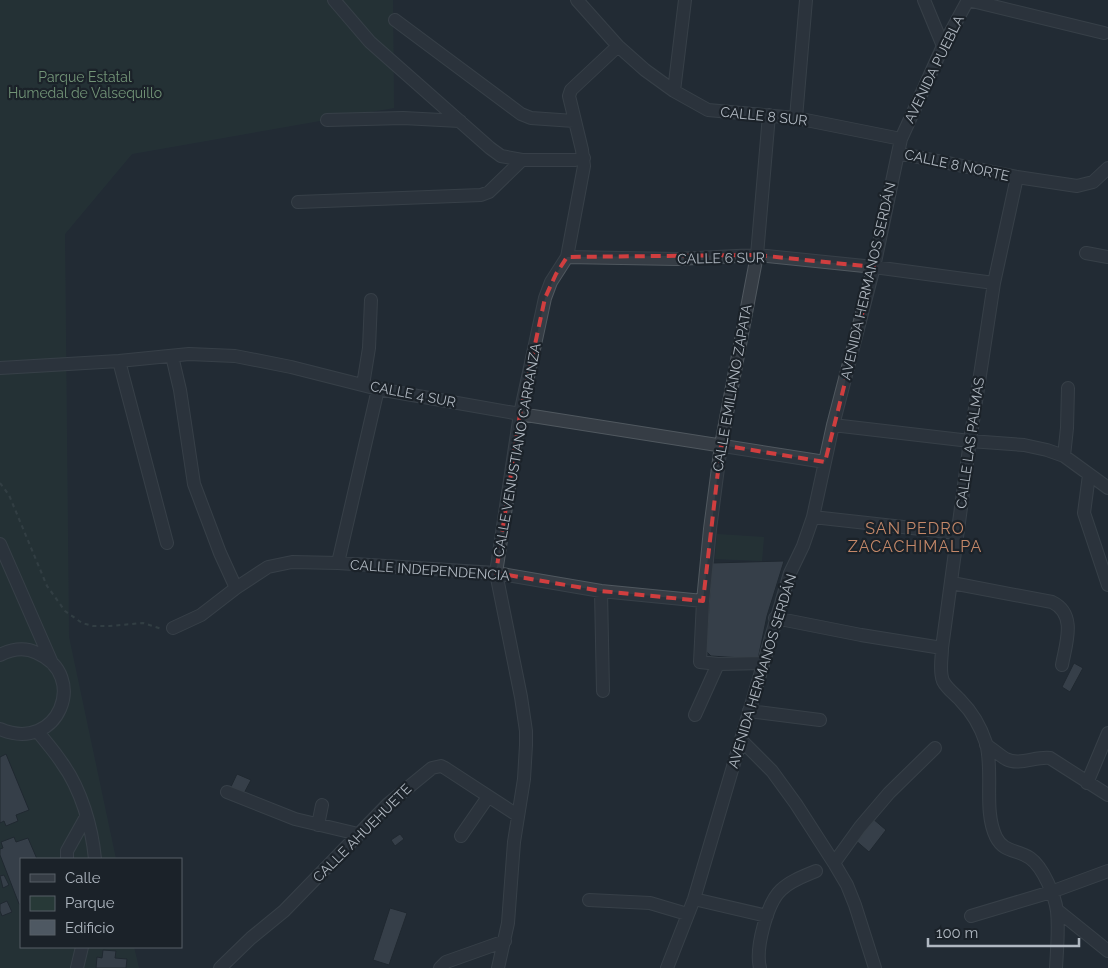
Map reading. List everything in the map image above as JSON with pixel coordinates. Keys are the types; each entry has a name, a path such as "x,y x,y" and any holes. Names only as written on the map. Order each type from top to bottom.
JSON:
{"street":[{"path":"334,0 370,42 501,156 522,160 575,160 584,158"},
{"name":"CALLE 8 SUR","path":"577,0 618,46 659,82 708,110 796,118 901,139"},
{"path":"674,91 685,0"},
{"path":"796,118 806,0"},
{"path":"924,0 943,46"},
{"path":"968,0 1104,33"},
{"name":"AVENIDA PUEBLA","path":"901,139 943,46 968,0"},
{"path":"395,20 525,116 574,121"},
{"name":"CALLE VENUSTIANO CARRANZA","path":"498,968 505,941 517,815 526,758 526,731 496,573 520,414 548,289 568,257 584,158 568,101 571,90 618,46"},
{"name":"CALLE EMILIANO ZAPATA","path":"718,664 700,662 703,601 721,445 757,255 769,115"},
{"path":"327,120 402,118 460,121"},
{"name":"AVENIDA HERMANOS SERDÁN","path":"668,968 694,899 775,618 790,573 814,517 833,425 874,267 901,139"},
{"name":"CALLE 8 NORTE","path":"898,153 1017,177 1077,186 1092,182 1108,168"},
{"path":"298,202 481,195 489,192 522,160"},
{"name":"CALLE LAS PALMAS","path":"1017,177 994,283 957,533 952,583 942,648 941,672 943,681 972,715 986,745 991,818 996,836 1006,849 1018,852 1035,862 1046,879 1057,910 1056,968"},
{"path":"1086,253 1108,257"},
{"name":"CALLE 6 SUR","path":"568,257 677,259 757,255 874,267 994,283"},
{"path":"364,385 371,300"},
{"name":"CALLE 4 SUR","path":"0,368 204,354 235,356 378,389 520,414 825,462"},
{"path":"172,356 180,390 194,484 220,553 236,588"},
{"path":"119,361 167,543"},
{"path":"1064,456 1068,388"},
{"path":"338,563 378,389"},
{"path":"833,425 970,441 1024,445 1048,450 1064,456 1108,488"},
{"path":"1088,475 1084,513 1108,585"},
{"path":"814,517 957,533"},
{"path":"0,544 52,663"},
{"name":"CALLE INDEPENDENCIA","path":"173,628 201,616 236,588 268,568 292,562 496,573 601,591 703,601"},
{"path":"952,583 1057,604 1065,614 1069,625 1062,665"},
{"path":"601,591 603,690"},
{"path":"775,618 861,636 942,648"},
{"path":"0,655 16,650 26,650 44,656 52,663 62,680 63,700 58,714 50,724 38,732 25,735 11,734 0,729"},
{"path":"695,715 718,664 763,663"},
{"path":"749,711 820,720"},
{"path":"38,732 64,764 82,802 93,842 95,858"},
{"path":"1087,783 1108,733"},
{"path":"741,740 772,771 796,804 847,885 875,968"},
{"path":"986,745 1011,760 1023,761 1039,757 1050,758 1108,795"},
{"path":"834,863 860,827 890,793 935,748"},
{"name":"CALLE AHUEHUETE","path":"220,968 251,938 284,911 388,804 436,766 445,768 517,815"},
{"path":"227,792 295,819 358,834"},
{"path":"461,836 488,797"},
{"path":"318,825 322,805"},
{"path":"67,858 67,851 86,817"},
{"path":"760,968 760,941 767,916 777,894 782,888 816,871"},
{"path":"970,916 1051,892 1108,871"},
{"path":"694,899 767,916"},
{"path":"589,900 650,904 687,914"},
{"path":"1057,910 1108,951"},
{"path":"440,968 446,962 505,941"},
{"path":"77,968 82,948"}],"path":[{"path":"0,483 9,494 48,586 65,611 82,623 93,626 143,623 165,630 173,628"}],"highlighted area":[{"path":"757,255 874,267 825,462 721,445 703,601 601,591 496,573 520,414 545,298 556,274 567,257"}],"green space":[{"name":"Parque Estatal Humedal de Valsequillo","path":"0,0 393,0 394,108 132,154 65,234 69,637 116,858 20,858 20,948 134,948 139,968 0,968"},
{"path":"717,534 764,537 762,561 715,559"}],"building":[{"path":"784,561 767,616 758,659 711,656 706,651 712,563"},
{"path":"1074,663 1083,668 1070,692 1062,687"},
{"path":"6,754 29,810 16,815 18,821 6,826 4,821 0,823 0,757"},
{"path":"237,774 251,780 242,797 229,791"},
{"path":"872,818 886,830 869,852 854,839"},
{"path":"400,834 404,839 395,846 391,840"},
{"path":"14,837 16,842 28,838 37,858 20,858 20,904 0,855 0,849 3,848 1,842"},
{"path":"4,875 9,885 3,888 0,876"},
{"path":"7,901 12,912 2,916 0,904"},
{"path":"390,908 407,913 389,965 373,960"},
{"path":"103,950 116,951 115,958 127,959 126,968 96,968 97,957 102,958"}],"district":[{"name":"SAN PEDRO ZACACHIMALPA","path":"915,537"}]}
